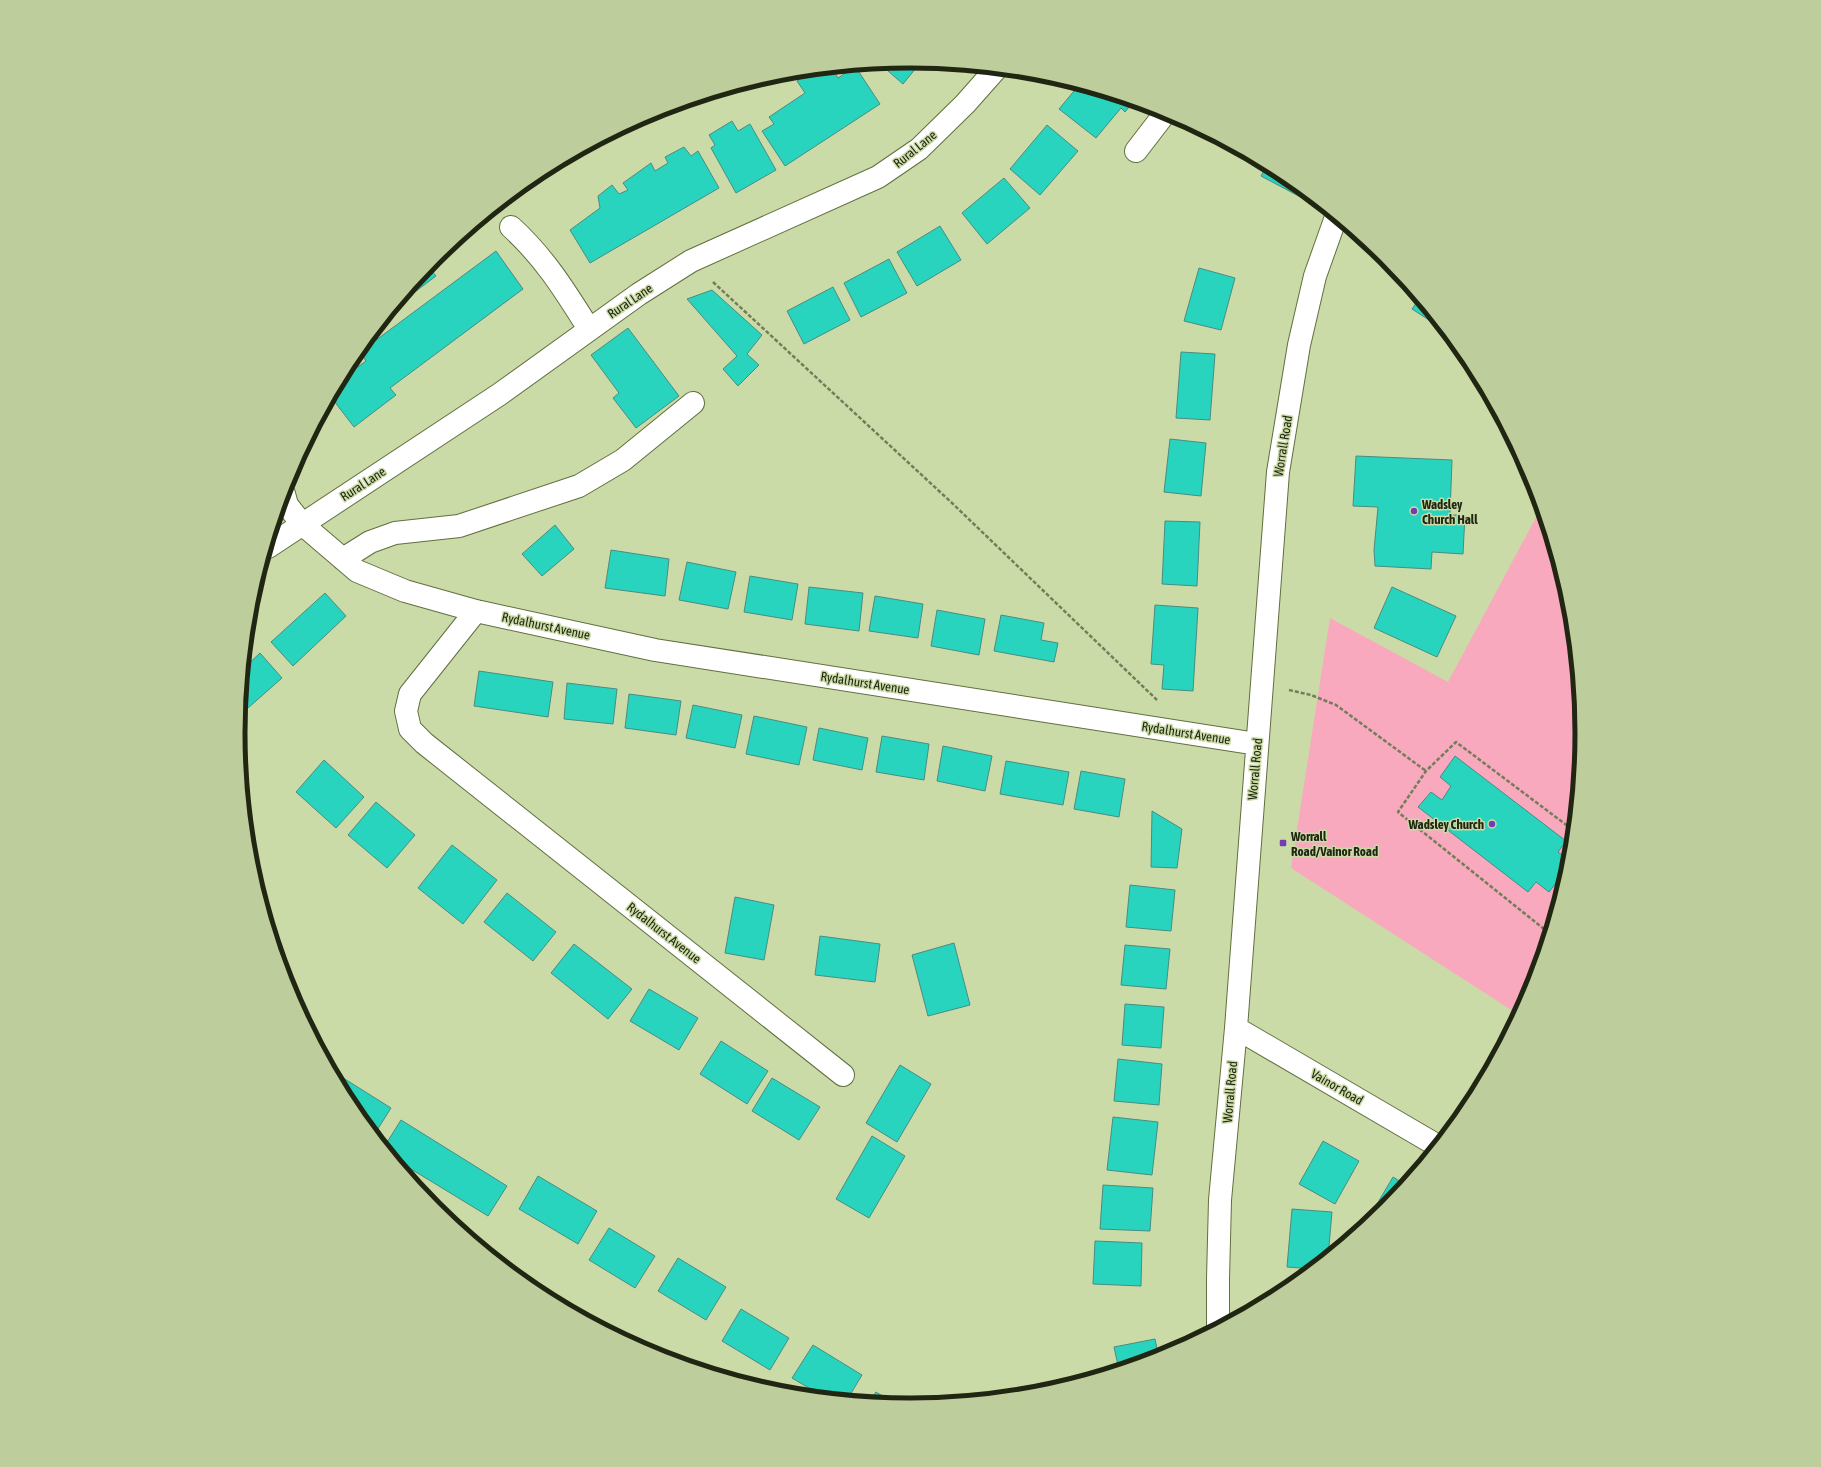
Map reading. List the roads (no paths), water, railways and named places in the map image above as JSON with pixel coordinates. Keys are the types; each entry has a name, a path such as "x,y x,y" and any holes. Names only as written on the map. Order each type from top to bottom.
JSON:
{"street":[{"name":"Rural Lane","path":"273,544 500,394 639,294 691,261 878,177 919,149 965,104 992,73"},
{"path":"1136,151 1162,118"},
{"name":"Worrall Road","path":"1218,1323 1220,1200 1236,1028 1278,472 1301,338 1315,276 1335,221"},
{"path":"511,227 529,244 551,270 589,329"},
{"path":"343,559 370,542 395,533 459,526 579,486 623,460 693,403"},
{"name":"Rydalhurst Avenue","path":"287,503 302,524 357,571 405,591 476,611 655,650 1257,744"},
{"name":"Rydalhurst Avenue","path":"476,611 410,694 406,711 410,729 430,748 843,1075"},
{"name":"Vainor Road","path":"1236,1028 1434,1144"}],"place":[{"name":"Wadsley Church Hall","path":"1414,511"},
{"name":"Wadsley Church","path":"1492,824"},
{"name":"Worrall Road/Vainor Road","path":"1283,843"}]}
